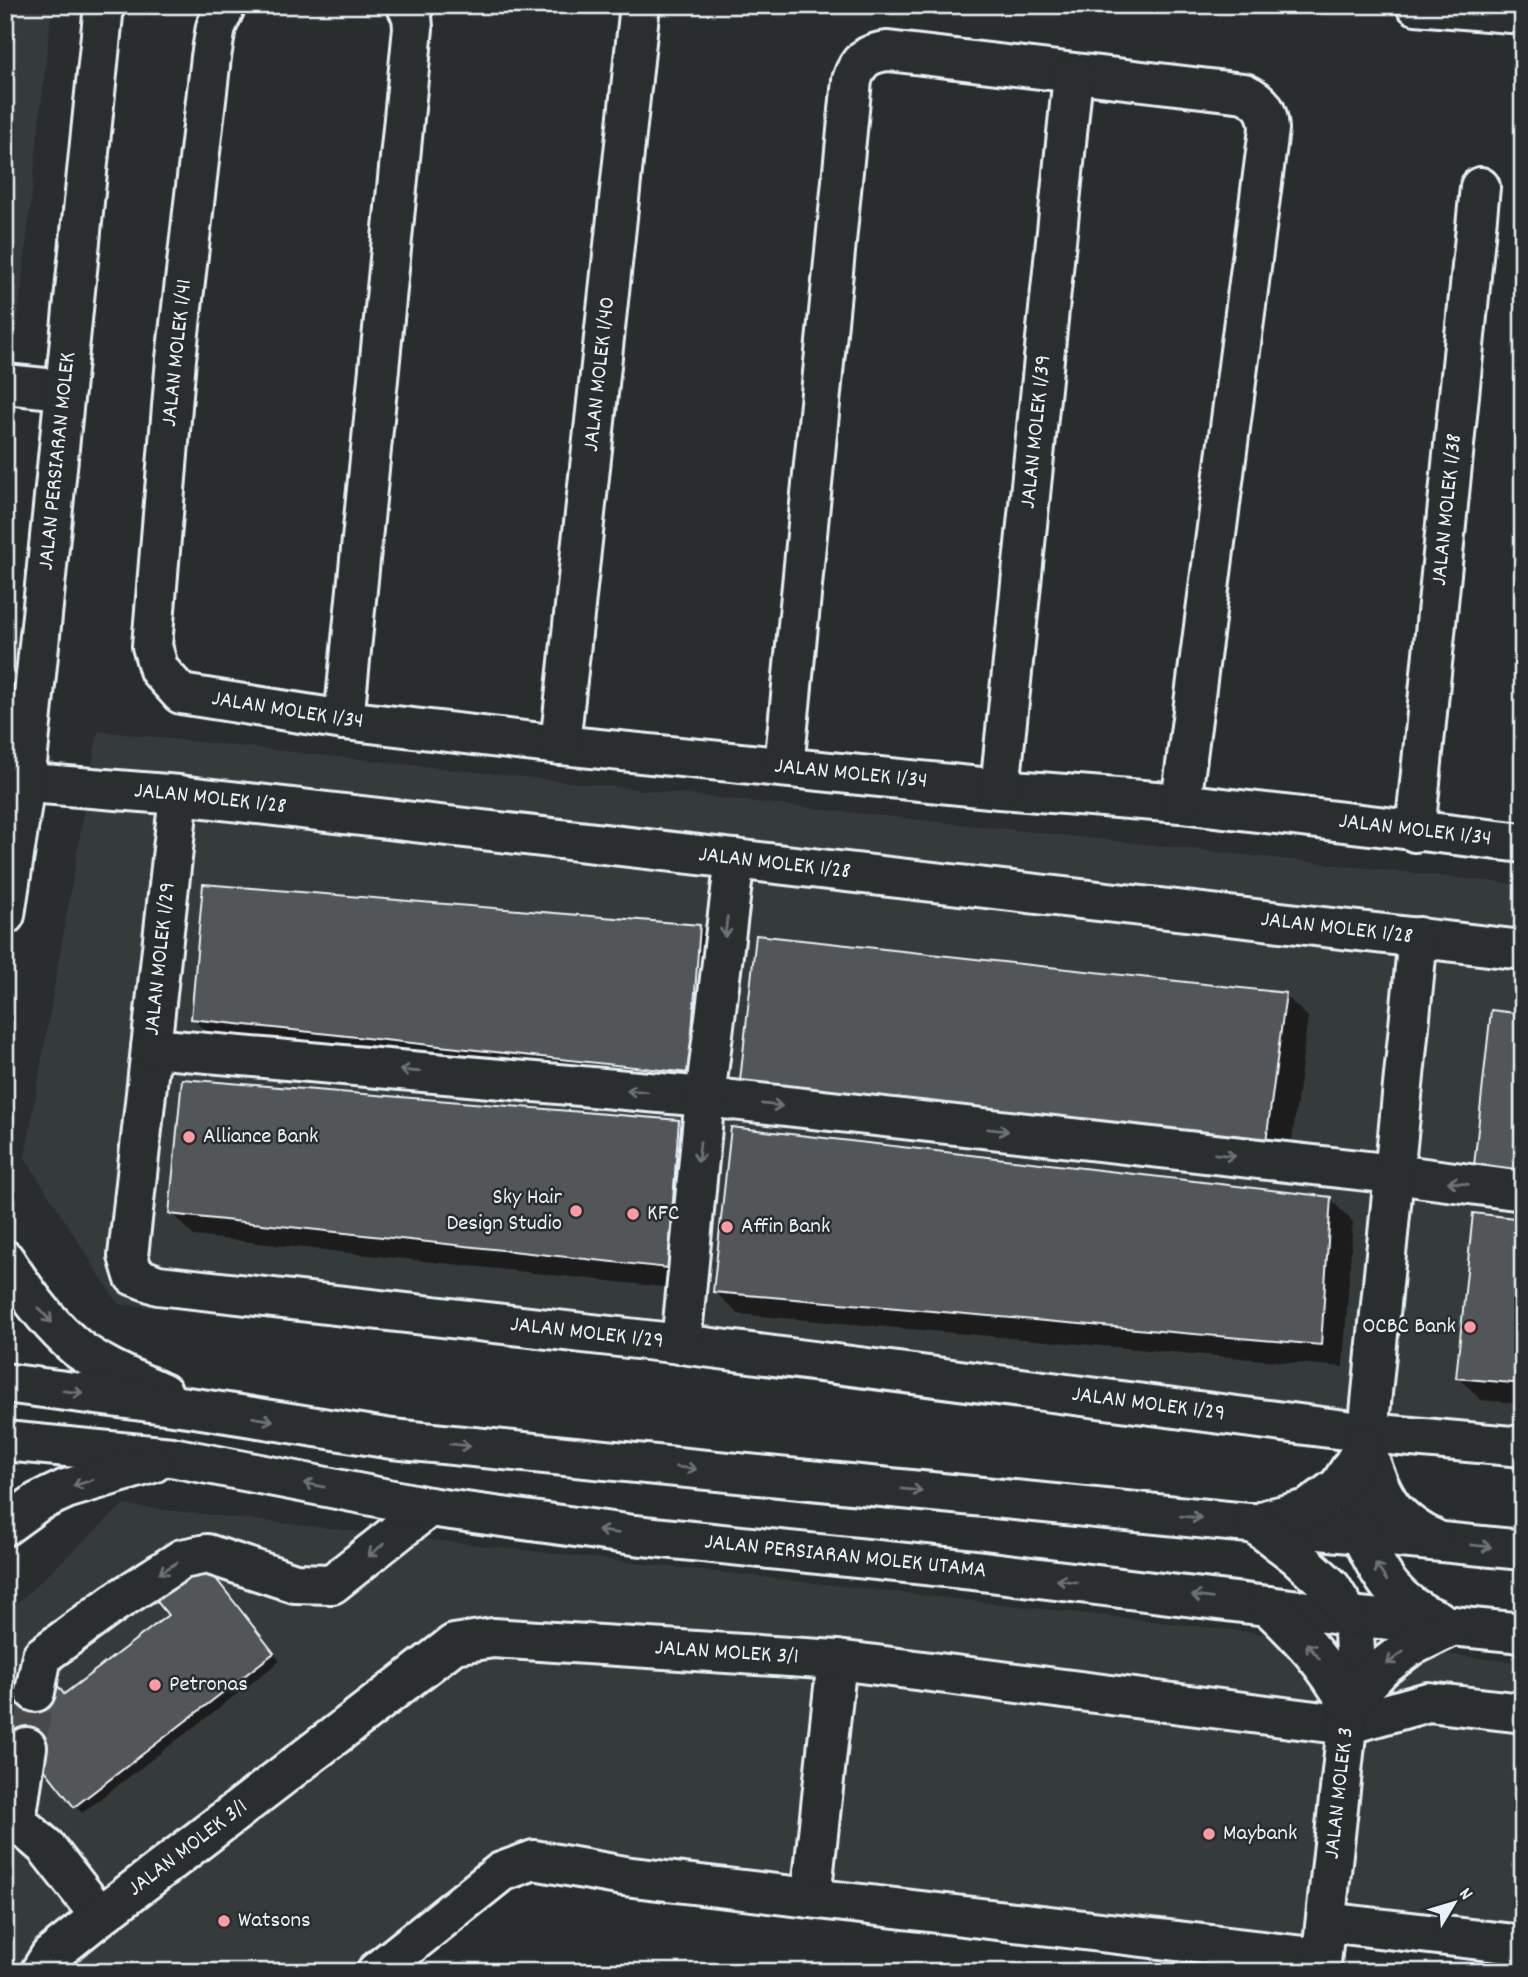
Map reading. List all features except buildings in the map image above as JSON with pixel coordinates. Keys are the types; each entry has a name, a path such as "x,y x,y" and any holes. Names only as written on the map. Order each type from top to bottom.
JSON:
{"street":[{"name":"JALAN PERSIARAN MOLEK","path":"5,915 15,782 65,390 104,5"},
{"name":"JALAN MOLEK 1/41","path":"180,694 159,670 152,646 176,359 206,98 216,27 226,5"},
{"name":"JALAN MOLEK 1/40","path":"560,745 640,5"},
{"path":"1416,5 1522,14 1522,5"},
{"path":"344,720 409,19"},
{"path":"784,767 852,80 856,68 864,58 875,52 888,51 1073,75 1244,93 1263,106 1268,117 1267,142 1181,803"},
{"name":"JALAN MOLEK 1/39","path":"1000,789 1073,75"},
{"name":"JALAN MOLEK 1/38","path":"1415,832 1480,187"},
{"path":"5,384 65,390"},
{"name":"JALAN MOLEK 1/34","path":"180,694 344,720 560,745 1000,789 1181,803 1523,843"},
{"name":"JALAN MOLEK 1/28","path":"15,782 178,795 1523,950"},
{"name":"JALAN MOLEK 1/29","path":"178,795 128,1256 134,1276 158,1285 681,1343 1366,1439 1523,1447"},
{"path":"681,1343 705,1097 735,859"},
{"path":"1418,937 1366,1439 1354,1508 1360,1533 1398,1597 1422,1614 1453,1626"},
{"path":"151,1048 705,1097 1394,1174 1523,1191"},
{"path":"5,1260 43,1314 78,1348 119,1373 195,1408"},
{"path":"5,1383 195,1408 392,1439 1523,1550"},
{"path":"1254,1523 1308,1509 1339,1486 1366,1439"},
{"path":"1366,1439 1378,1483 1393,1510 1416,1531 1440,1542"},
{"name":"JALAN PERSIARAN MOLEK UTAMA","path":"5,1441 172,1457 429,1507 634,1535 974,1570 1349,1616 1523,1633"},
{"path":"5,1526 38,1502 66,1489 172,1457"},
{"path":"35,1692 42,1656 114,1603 182,1559 207,1554 295,1583 332,1584 429,1507"},
{"path":"1254,1523 1297,1556 1331,1587 1349,1616"},
{"path":"1268,1606 1330,1672 1347,1715 1391,1662 1408,1648 1453,1626"},
{"name":"JALAN MOLEK 3","path":"1322,1950 1355,1653 1354,1633 1349,1616"},
{"name":"JALAN MOLEK 3/1","path":"40,1972 50,1956 100,1916 454,1644 493,1638 837,1660 1347,1715 1428,1702 1523,1713"},
{"path":"811,1898 837,1660"},
{"path":"27,1747 11,1821 46,1847 100,1916"},
{"path":"376,1972 501,1872 534,1860 624,1876 811,1898 1322,1950 1523,1945"}],"shaded area":[{"path":"5,5 52,5 5,441"},
{"path":"98,731 1523,885 1523,1455 118,1304 25,1158"},
{"path":"123,1505 1523,1663 1523,1965 520,1856 382,1972 5,1972 5,1614"}],"tunnel":[{"path":"27,1747 35,1692"}],"place":[{"name":"Alliance Bank","path":"189,1137"},
{"name":"Sky Hair Design Studio","path":"576,1211"},
{"name":"KFC","path":"633,1214"},
{"name":"Affin Bank","path":"727,1227"},
{"name":"OCBC Bank","path":"1470,1327"},
{"name":"Petronas","path":"155,1685"},
{"name":"Maybank","path":"1209,1834"},
{"name":"Watsons","path":"224,1921"}]}
